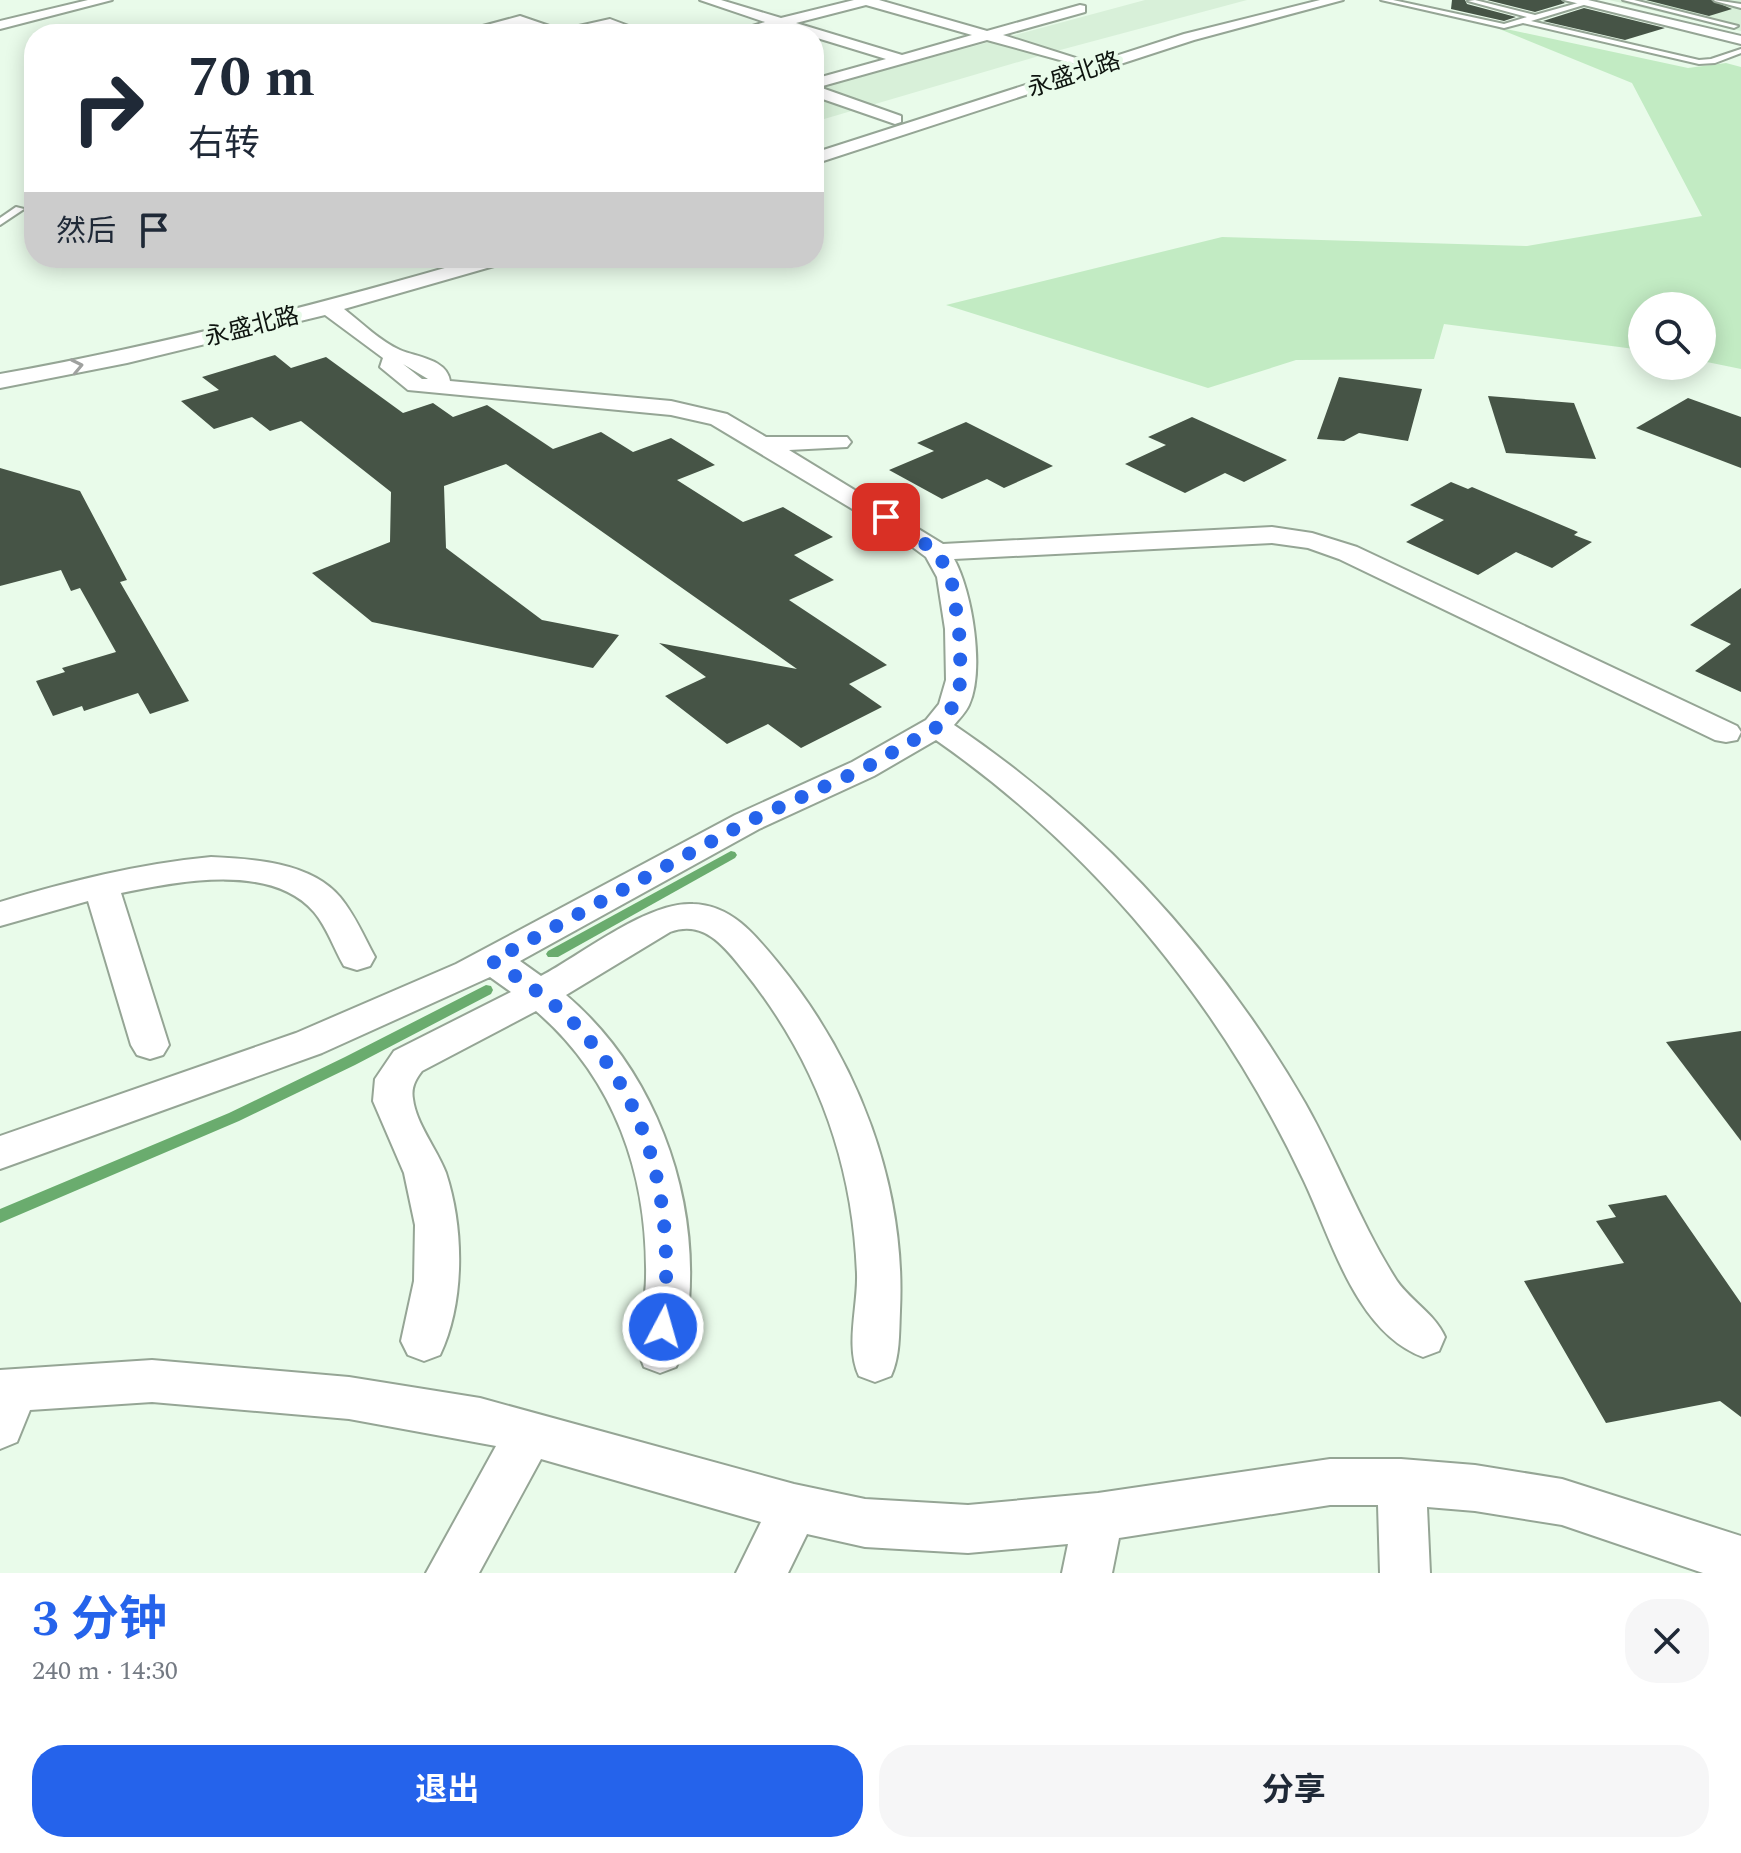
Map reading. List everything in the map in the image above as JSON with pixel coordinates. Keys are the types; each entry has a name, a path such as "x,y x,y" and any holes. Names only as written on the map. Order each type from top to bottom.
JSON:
{"street":[{"path":"0,25 105,0"},
{"path":"707,0 787,24"},
{"path":"773,24 867,0 1078,61"},
{"name":"永盛北路","path":"824,141 1170,31 1296,0"},
{"name":"永盛北路","path":"824,156 1189,37 1336,0"},
{"path":"1578,2 1741,40"},
{"path":"824,81 1080,9 1056,3"},
{"path":"503,24 520,20 531,24"},
{"path":"824,35 901,59"},
{"path":"824,94 895,119"},
{"name":"永盛北路","path":"0,363 207,321 406,268"},
{"name":"永盛北路","path":"0,381 220,335 329,308 467,268"},
{"path":"0,1153 309,1043 492,961 747,822 863,769 937,727 954,705 961,680 959,629 951,577 937,552 908,531 719,419 685,410 438,387 439,377 414,359 394,356 329,308"},
{"path":"764,444 839,442"},
{"path":"937,552 1272,535 1312,541 1348,553 1726,733"},
{"path":"937,727 980,754 1069,827 1118,876 1181,950 1289,1110 1369,1274 1389,1307 1423,1337"},
{"path":"0,914 127,878 201,870 259,870 296,880 325,901 357,957"},
{"path":"101,885 150,1045"},
{"path":"424,1341 436,1281 436,1225 425,1173 393,1101 394,1079 408,1061 540,993 657,924 684,915 710,919 728,929 774,982 816,1046 848,1112 873,1203 879,1277 875,1362"},
{"path":"492,961 540,993 584,1034 619,1083 646,1139 664,1203 668,1275 660,1353"},
{"path":"5,1402 152,1381 333,1396 480,1420 794,1508 865,1523 968,1529 1098,1517 1330,1482 1401,1482 1475,1488 1562,1502 1732,1564"},
{"path":"451,1573 529,1434"},
{"path":"1401,1482 1405,1573"},
{"path":"761,1573 794,1508"},
{"path":"1087,1573 1098,1517"}],"lane":[{"path":"1384,0 1500,25 1524,21 1578,2"},
{"path":"1626,0 1737,25"},
{"path":"1717,0 1741,6"},
{"path":"1471,1 1536,17"},
{"path":"1524,21 1699,62 1709,62 1741,51"},
{"path":"1710,33 1737,25"},
{"path":"0,208 19,209 0,222"}],"shaded area":[{"path":"1145,0 1247,0 1049,53 824,119 824,86"},
{"path":"1609,0 1741,0 1741,31"}],"green space":[{"path":"1492,26 1688,68 1726,63 1741,67 1741,369 1716,364 1716,292 1628,292 1628,348 1444,324 1434,359 1296,360 1208,388 946,305 1222,237 1527,246 1702,216 1632,83"}],"building":[{"path":"1452,0 1465,0 1467,4 1516,17 1504,21 1451,9"},
{"path":"1487,0 1561,0 1565,3 1535,12"},
{"path":"1646,0 1711,0 1732,9 1709,16"},
{"path":"1584,8 1665,28 1625,40 1543,21"},
{"path":"275,355 291,368 326,357 403,413 433,403 453,417 487,405 553,449 601,432 633,452 671,438 715,465 677,480 743,522 783,507 833,537 794,555 834,580 789,600 887,665 849,684 882,707 801,748 768,724 727,744 665,696 706,677 659,643 797,669 506,464 444,486 446,548 542,620 619,635 593,668 372,622 312,573 390,542 391,492 301,421 270,431 252,417 214,429 181,401 219,390 202,377"},
{"path":"1339,377 1422,389 1408,441 1359,433 1344,441 1317,439"},
{"path":"1488,396 1574,403 1596,459 1506,453"},
{"path":"1688,398 1741,417 1741,468 1636,428"},
{"path":"1192,417 1287,460 1244,482 1225,473 1185,493 1125,464 1166,445 1148,437"},
{"path":"966,422 1053,466 1004,488 987,479 942,499 889,470 934,451 917,443"},
{"path":"0,468 80,491 127,580 120,582 189,701 150,714 138,693 84,711 82,706 53,716 36,681 65,672 62,668 116,652 80,588 71,591 61,570 0,586"},
{"path":"1451,482 1468,489 1472,487 1578,532 1574,535 1592,542 1552,568 1516,552 1478,575 1406,542 1444,520 1410,505"},
{"path":"1741,588 1741,692 1695,671 1731,644 1690,625"},
{"path":"1741,1031 1741,1141 1666,1042"},
{"path":"1666,1195 1741,1303 1741,1417 1720,1401 1606,1423 1524,1281 1624,1263 1596,1221 1616,1217 1608,1205"}],"waterway":[{"path":"553,954 731,855"},
{"path":"0,1216 234,1117 486,990"}],"route":[{"path":"663,1327 668,1275 664,1203 646,1139 619,1083 584,1034 540,993 492,961 747,822 863,769 937,727 954,705 961,680 959,629 951,577 937,552 886,517"}]}
